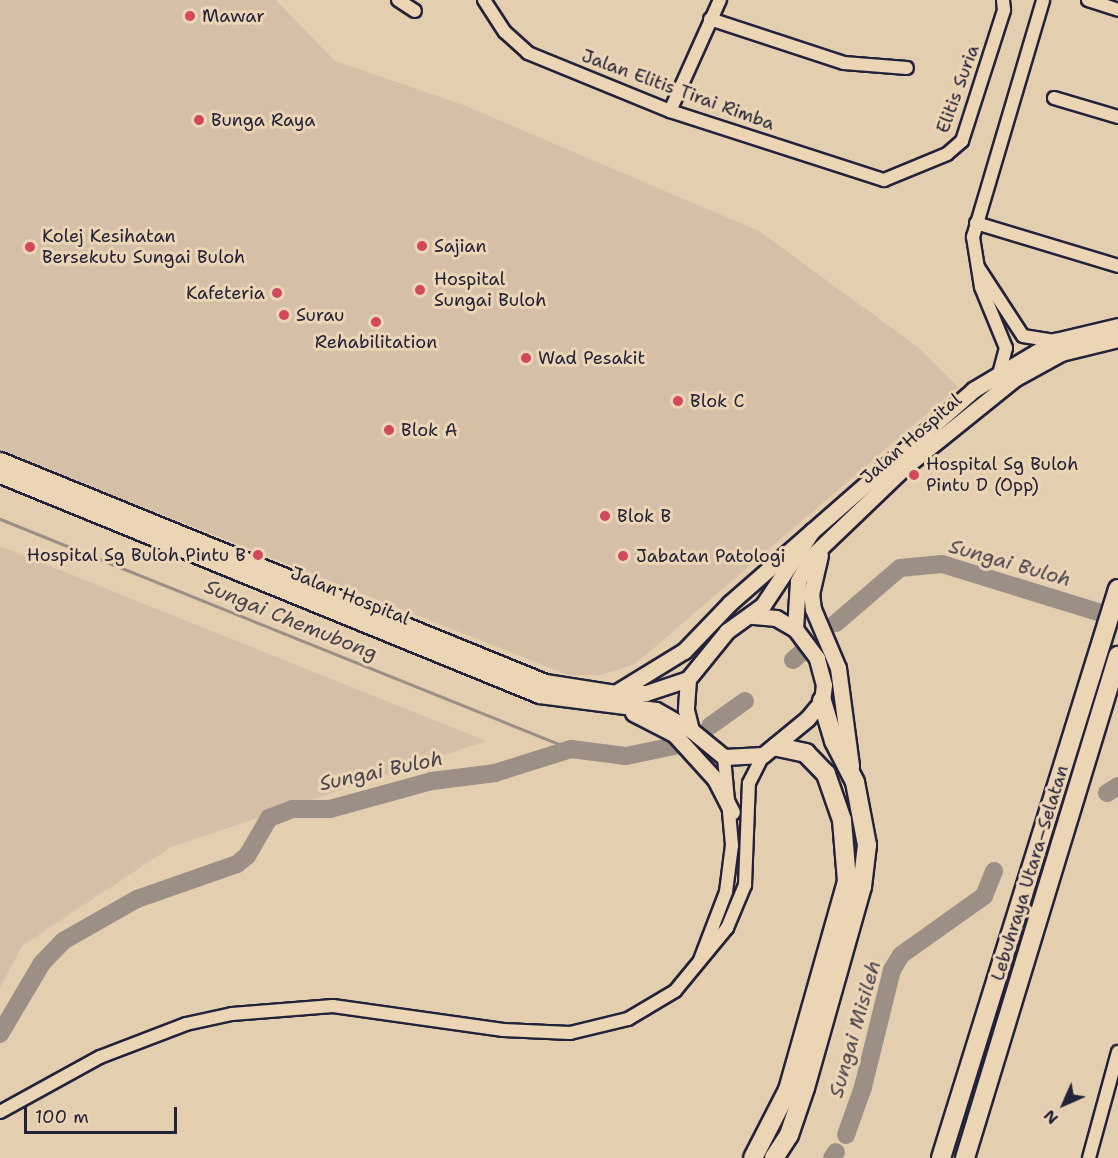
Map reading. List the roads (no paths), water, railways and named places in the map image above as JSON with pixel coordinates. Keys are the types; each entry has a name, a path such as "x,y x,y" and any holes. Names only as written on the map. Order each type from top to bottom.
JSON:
{"highway":[{"name":"Lebuhraya Utara–Selatan","path":"940,1158 1118,589"},
{"name":"Lebuhraya Utara–Selatan","path":"965,1158 1116,662"},
{"path":"774,1158 789,1135 805,1088 862,887 867,845 855,782 834,741 822,701"},
{"path":"753,1158 788,1090 847,881 842,820 826,774 806,753 770,751"}],"main road":[{"name":"Jalan Hospital","path":"613,699 684,651 715,619 948,411 999,374 1055,341 1118,326"},
{"name":"Jalan Hospital","path":"795,629 798,581 825,544 905,467 1014,379 1061,353 1118,339"},
{"name":"Jalan Hospital","path":"0,460 545,682 656,710 691,730"},
{"name":"Jalan Hospital","path":"0,475 539,695 613,699 646,693 688,679 727,631 751,615 773,592 812,531"},
{"path":"825,544 811,593 818,624 838,668 855,782"},
{"path":"688,679 686,710 691,730 724,758 770,751 822,701 825,685 820,665 795,629 776,618 751,615"},
{"path":"698,664 715,619"},
{"path":"613,699 674,734 716,779 732,812"}],"street":[{"path":"399,0 415,11"},
{"name":"Jalan Elitis Tirai Rimba","path":"484,0 505,32 528,53 670,111 884,180"},
{"path":"670,111 720,0"},
{"name":"Elitis Suria","path":"884,180 947,154 962,141 1004,10 1003,0"},
{"path":"999,374 1006,348 977,266 975,223 1043,0"},
{"path":"1088,0 1118,10"},
{"path":"710,19 844,63 907,68"},
{"path":"1054,98 1118,117"},
{"path":"975,223 1118,266"},
{"path":"977,266 1023,336 1055,341"},
{"path":"0,1112 100,1057 186,1024 232,1014 333,1006 503,1030 570,1033 628,1019 656,1005 697,967 727,928 745,885 747,796 770,751"},
{"path":"697,967 726,892 732,812 724,758"},
{"path":"1089,1158 1118,1052"}],"waterway":[{"name":"Sungai Chemubong","path":"0,519 571,749"},
{"name":"Sungai Buloh","path":"836,623 900,568 942,564 1118,618"},
{"name":"Sungai Buloh","path":"793,660 807,648"},
{"name":"Sungai Buloh","path":"710,726 745,701"},
{"name":"Sungai Buloh","path":"0,1034 42,963 63,941 137,899 237,864 247,856 269,818 292,809 330,809 432,781 495,773 571,749 626,756 679,745"},
{"name":"Sungai Misileh","path":"1107,793 1118,786"},
{"name":"Sungai Misileh","path":"846,1135 863,1087 892,970 901,955 984,896 994,871"},
{"name":"Sungai Misileh","path":"832,1158 836,1152"}],"place":[{"name":"Mawar","path":"190,16"},
{"name":"Bunga Raya","path":"199,120"},
{"name":"Sajian","path":"422,246"},
{"name":"Kolej Kesihatan Bersekutu Sungai Buloh","path":"30,247"},
{"name":"Hospital Sungai Buloh","path":"420,290"},
{"name":"Kafeteria","path":"277,293"},
{"name":"Surau","path":"284,315"},
{"name":"Rehabilitation","path":"376,322"},
{"name":"Wad Pesakit","path":"526,358"},
{"name":"Blok C","path":"678,401"},
{"name":"Blok A","path":"389,430"},
{"name":"Hospital Sg Buloh Pintu D (Opp)","path":"914,475"},
{"name":"Blok B","path":"605,516"},
{"name":"Hospital Sg Buloh Pintu B","path":"258,555"},
{"name":"Jabatan Patologi","path":"623,556"}]}
